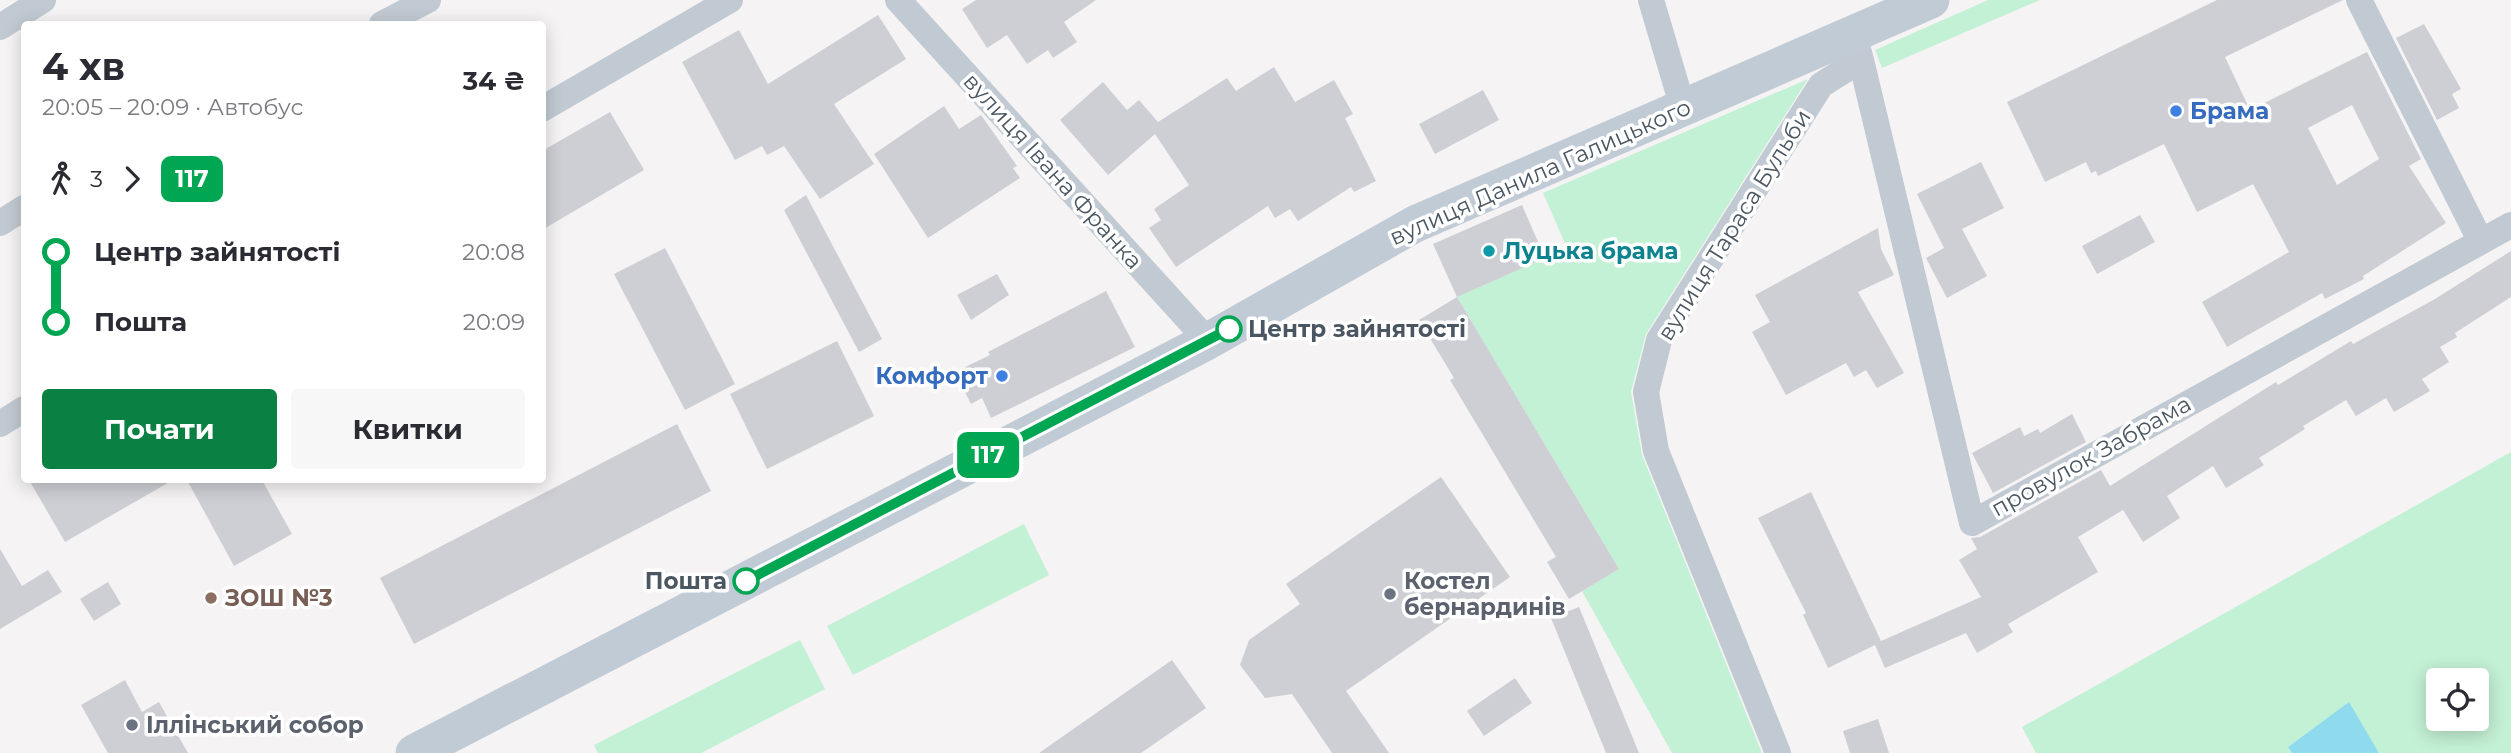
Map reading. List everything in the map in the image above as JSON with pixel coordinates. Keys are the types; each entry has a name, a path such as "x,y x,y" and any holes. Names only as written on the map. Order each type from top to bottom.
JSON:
{"main road":[{"name":"вулиця Данила Галицького","path":"414,753 1208,341 1415,224 1683,108 1857,47 1931,0"}],"street":[{"path":"0,27 43,0"},
{"path":"388,21 428,0"},
{"path":"546,107 730,0"},
{"name":"вулиця Івана Франка","path":"898,0 1208,341"},
{"path":"1650,0 1683,108"},
{"path":"2359,0 2480,240"},
{"name":"провулок Забрама","path":"1857,47 1972,523 2511,225"},
{"name":"вулиця Тараса Бульби","path":"1778,753 1656,451 1646,392 1659,340 1821,85 1857,47"},
{"path":"0,222 21,210"},
{"path":"0,424 21,411"}],"green space":[{"path":"1988,0 2040,0 1882,68 1875,50"},
{"path":"1808,79 1646,334 1631,392 1642,455 1762,753 1672,753 1582,591 1619,569 1457,297 1567,248 1543,193"},
{"path":"2511,452 2511,753 2379,753 2349,703 2288,747 2292,753 2036,753 2022,727"},
{"path":"1024,524 1049,575 853,675 827,626"},
{"path":"800,640 825,689 701,753 598,753 594,745"}],"water":[{"path":"2349,702 2379,753 2292,753 2288,747"}],"building":[{"path":"976,0 1096,0 1064,22 1077,42 1053,58 1048,50 1027,64 1007,35 987,48 962,9"},
{"path":"2217,0 2343,0 2225,57 2250,110 2367,52 2421,159 2409,166 2446,223 2363,276 2364,279 2325,299 2322,293 2227,347 2202,302 2289,252 2253,184 2197,212 2164,144 2098,176 2096,171 2091,173 2086,162 2045,182 2007,102","holes":["2352,105 2379,159 2337,185 2308,128"]},
{"path":"878,15 906,59 834,104 874,164 820,199 784,146 767,155 762,146 735,160 682,62 739,30 768,84"},
{"path":"2424,24 2461,89 2452,94 2459,108 2437,120 2396,38"},
{"path":"1274,67 1295,102 1334,80 1353,114 1345,118 1376,181 1354,192 1351,187 1298,221 1290,209 1275,218 1268,206 1176,267 1149,228 1161,220 1154,209 1189,185 1155,134 1108,175 1060,120 1103,82 1127,110 1139,100 1158,122 1227,78 1236,91"},
{"path":"1483,90 1499,120 1435,154 1419,124"},
{"path":"944,106 959,129 981,115 1017,166 1013,168 1020,178 928,238 874,154"},
{"path":"610,112 644,170 546,228 546,149"},
{"path":"1981,162 2004,208 1962,229 1987,276 1947,298 1926,258 1944,248 1917,194"},
{"path":"806,195 882,339 859,352 784,210"},
{"name":"Луцька брама","path":"1522,205 1545,258 1457,297 1433,244"},
{"path":"2140,215 2155,242 2097,274 2082,246"},
{"path":"1878,228 1881,249 1894,275 1858,292 1904,373 1877,388 1866,370 1854,377 1846,363 1786,395 1752,332 1770,322 1755,295"},
{"path":"665,248 735,384 685,410 614,274"},
{"path":"2511,251 2511,297 2455,333 2457,337 2440,347 2449,362 2422,379 2430,391 2394,412 2386,398 2356,416 2346,400 2303,426 2305,429 2259,458 2264,465 2226,488 2213,466 2167,496 2180,518 2143,542 2123,510 2078,537 2098,572 2008,624 2013,632 1977,653 1966,633 1885,668 1875,645 1828,668 1803,615 1806,613 1758,518 1811,492 1881,641 1981,597 1959,560 1977,549 1971,538 1980,537 2101,470 2110,486 2276,382 2278,385 2351,341 2353,344 2435,299"},
{"path":"997,274 1009,295 971,320 957,295"},
{"path":"1106,291 1135,347 991,418 982,398 971,404 955,372"},
{"path":"1457,297 1619,569 1569,599 1547,562 1556,557 1450,380 1454,378 1419,320"},
{"path":"837,341 874,416 767,469 730,394"},
{"path":"2072,414 2086,442 1993,493 1972,453 2020,427 2024,436 2038,429 2040,433"},
{"path":"677,424 711,491 414,644 380,578"},
{"name":"Костел бернардинів","path":"1441,477 1510,577 1346,691 1389,753 1332,753 1292,694 1265,698 1240,665 1249,640 1300,604 1286,584"},
{"path":"31,483 168,483 65,542"},
{"path":"189,483 264,483 292,534 234,566"},
{"path":"0,549 22,586 48,570 62,592 0,629"},
{"path":"108,582 121,604 94,621 80,599"},
{"path":"1579,607 1639,753 1606,753 1551,618"},
{"path":"1172,660 1206,708 1141,753 1039,753"},
{"path":"1515,678 1532,703 1484,736 1467,711"},
{"name":"Іллінський собор","path":"125,680 142,712 159,702 188,753 108,753 81,705"},
{"path":"1878,719 1889,753 1850,753 1843,731"}],"bus line":[{"name":"117","path":"746,581 1229,329"}],"place":[{"name":"Брама","path":"2176,111"},
{"name":"Луцька брама","path":"1489,251"},
{"name":"Центр зайнятості","path":"1229,329"},
{"name":"Комфорт","path":"1002,376"},
{"name":"Пошта","path":"746,581"},
{"name":"Костел бернардинів","path":"1390,594"},
{"name":"ЗОШ №3","path":"211,598"},
{"name":"Іллінський собор","path":"132,725"}]}
